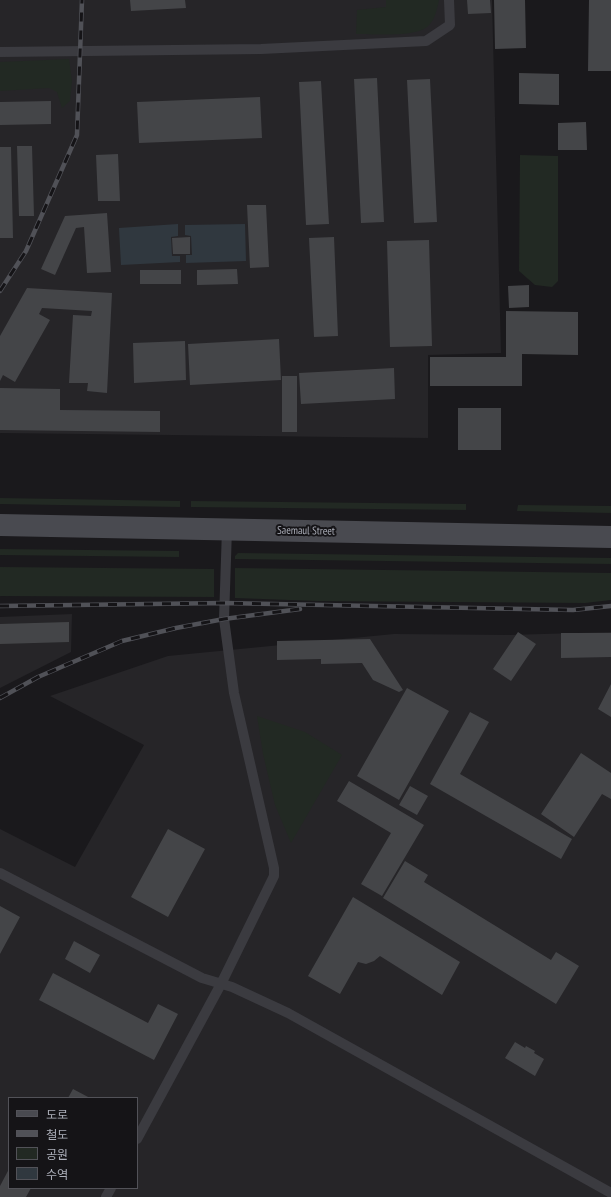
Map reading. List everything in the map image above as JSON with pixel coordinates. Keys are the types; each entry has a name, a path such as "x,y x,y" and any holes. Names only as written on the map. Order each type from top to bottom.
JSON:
{"main road":[{"name":"Saemaul Street","path":"0,525 611,537"}],"lane":[{"path":"0,52 261,49 426,41 450,25 449,0"},
{"path":"138,1137 221,984 274,876 274,868 234,693 224,619 227,529"},
{"path":"0,873 202,978 232,987 288,1013 611,1193"}],"shaded area":[{"path":"0,0 492,0 501,353 428,355 428,438 0,433"},
{"path":"72,614 71,652 0,688 0,617"},
{"path":"611,632 611,1197 0,1197 0,829 75,867 144,745 50,696 168,656 394,634 509,635"}],"green space":[{"path":"386,0 439,0 433,20 427,27 417,32 381,35 356,34 357,10 386,7"},
{"path":"69,59 72,81 70,101 62,108 57,92 49,88 0,91 0,62"},
{"path":"520,155 558,156 558,281 552,287 535,285 519,271"},
{"path":"0,498 180,501 180,507 0,504"},
{"path":"191,501 466,504 466,510 191,507"},
{"path":"518,505 611,506 611,513 517,511"},
{"path":"0,549 179,551 179,557 0,555"},
{"path":"238,553 611,558 611,564 235,559 235,556"},
{"path":"0,567 214,569 214,597 0,596"},
{"path":"235,568 611,573 611,600 585,603 317,601 235,598"},
{"path":"257,716 305,732 342,755 291,843 275,805 263,754"}],"water":[{"path":"178,224 178,236 171,237 172,256 180,256 180,262 121,265 119,228"},
{"path":"245,224 246,261 186,263 186,255 192,255 191,236 185,235 185,225"}],"building":[{"path":"130,0 185,0 186,8 131,11"},
{"path":"467,0 490,0 491,13 468,14"},
{"path":"494,0 525,0 526,48 495,49"},
{"path":"589,0 611,0 611,71 588,71"},
{"path":"519,73 559,74 559,105 519,104"},
{"path":"377,78 384,222 361,223 354,79"},
{"path":"430,79 437,222 414,223 407,80"},
{"path":"321,81 329,224 306,225 299,82"},
{"path":"260,97 262,138 139,143 137,102"},
{"path":"51,101 51,124 0,125 0,102"},
{"path":"586,122 587,150 558,150 558,123"},
{"path":"17,146 32,146 34,216 19,216"},
{"path":"0,147 11,147 13,238 0,238"},
{"path":"118,154 120,201 98,201 96,155"},
{"path":"247,205 266,205 269,267 250,268"},
{"path":"107,213 111,272 87,273 84,227 76,228 55,275 41,269 65,216"},
{"path":"190,237 190,254 173,254 172,238"},
{"path":"334,237 338,336 314,337 309,238"},
{"path":"429,240 432,346 390,347 387,241"},
{"path":"237,269 238,284 197,285 197,270"},
{"path":"140,270 181,270 181,284 140,284"},
{"path":"529,285 529,307 509,308 508,286"},
{"path":"27,288 112,293 107,393 87,391 88,383 69,383 73,315 91,316 92,311 42,308 39,314 50,320 15,382 3,375 0,381 0,336"},
{"path":"506,311 578,312 578,355 522,354 522,386 430,386 430,357 506,357"},
{"path":"279,339 281,380 190,385 188,344"},
{"path":"185,341 186,380 134,383 133,343"},
{"path":"394,368 395,399 301,404 299,373"},
{"path":"282,376 297,376 297,432 282,432"},
{"path":"0,388 60,389 60,410 160,411 160,432 0,430"},
{"path":"458,408 501,408 501,450 458,450"},
{"path":"69,622 69,642 0,644 0,624"},
{"path":"518,632 536,644 511,681 493,669"},
{"path":"561,633 611,633 611,657 561,658"},
{"path":"370,639 403,690 399,692 373,680 362,663 321,664 321,659 277,660 277,641"},
{"path":"611,684 611,717 598,709"},
{"path":"407,688 449,711 399,800 357,776"},
{"path":"470,712 489,722 460,774 572,839 561,859 430,784"},
{"path":"581,753 611,773 611,799 602,794 574,837 541,814"},
{"path":"349,781 424,825 382,896 361,884 391,833 337,801"},
{"path":"410,786 428,796 417,815 399,805"},
{"path":"168,829 205,849 168,917 131,897"},
{"path":"405,861 428,875 424,882 551,960 556,952 579,966 556,1004 383,898"},
{"path":"353,897 460,962 442,995 380,956 374,961 366,964 358,962 340,994 308,976"},
{"path":"0,906 20,917 0,954"},
{"path":"74,941 100,955 90,973 65,959"},
{"path":"53,973 148,1023 158,1004 178,1014 154,1060 39,1000"},
{"path":"515,1042 525,1048 526,1046 535,1051 534,1053 544,1059 535,1076 505,1058"},
{"path":"73,1089 88,1097 69,1097"},
{"path":"8,1171 8,1189 30,1189 26,1197 0,1197 0,1186"}],"railway":[{"path":"0,291 26,251 77,135 82,0"},
{"path":"0,606 224,603 573,610 611,606"},
{"path":"0,698 38,677 122,641 176,628 224,619 300,609"}]}
